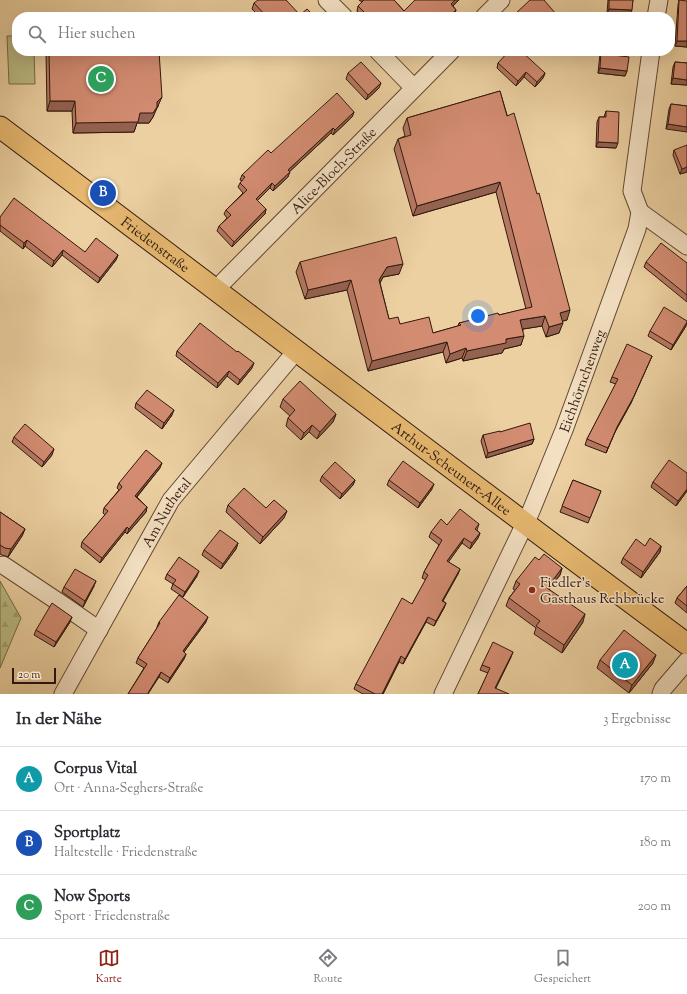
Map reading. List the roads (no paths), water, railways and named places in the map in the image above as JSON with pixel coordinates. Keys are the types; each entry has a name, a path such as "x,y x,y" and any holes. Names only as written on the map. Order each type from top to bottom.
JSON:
{"main road":[{"name":"Friedenstraße","path":"0,127 217,290"},
{"name":"Arthur-Scheunert-Allee","path":"217,290 524,524 687,644"}],"street":[{"path":"327,0 339,12"},
{"path":"489,12 501,0"},
{"path":"657,12 659,0"},
{"path":"383,56 414,88"},
{"name":"Alice-Bloch-Straße","path":"217,290 224,281 446,56"},
{"path":"650,56 632,191 640,212 687,246"},
{"name":"Eichhörnchenweg","path":"443,694 531,510 564,430 637,229 640,212"},
{"name":"Am Nuthetal","path":"63,694 171,500 297,350"},
{"path":"3,565 99,630"},
{"path":"661,694 663,689 687,661"}],"place":[{"name":"Now Sports","path":"101,79"},
{"name":"Sportplatz","path":"103,193"},
{"name":"Fiedler's Gasthaus Rehbrücke","path":"532,590"},
{"name":"Corpus Vital","path":"625,665"}]}
